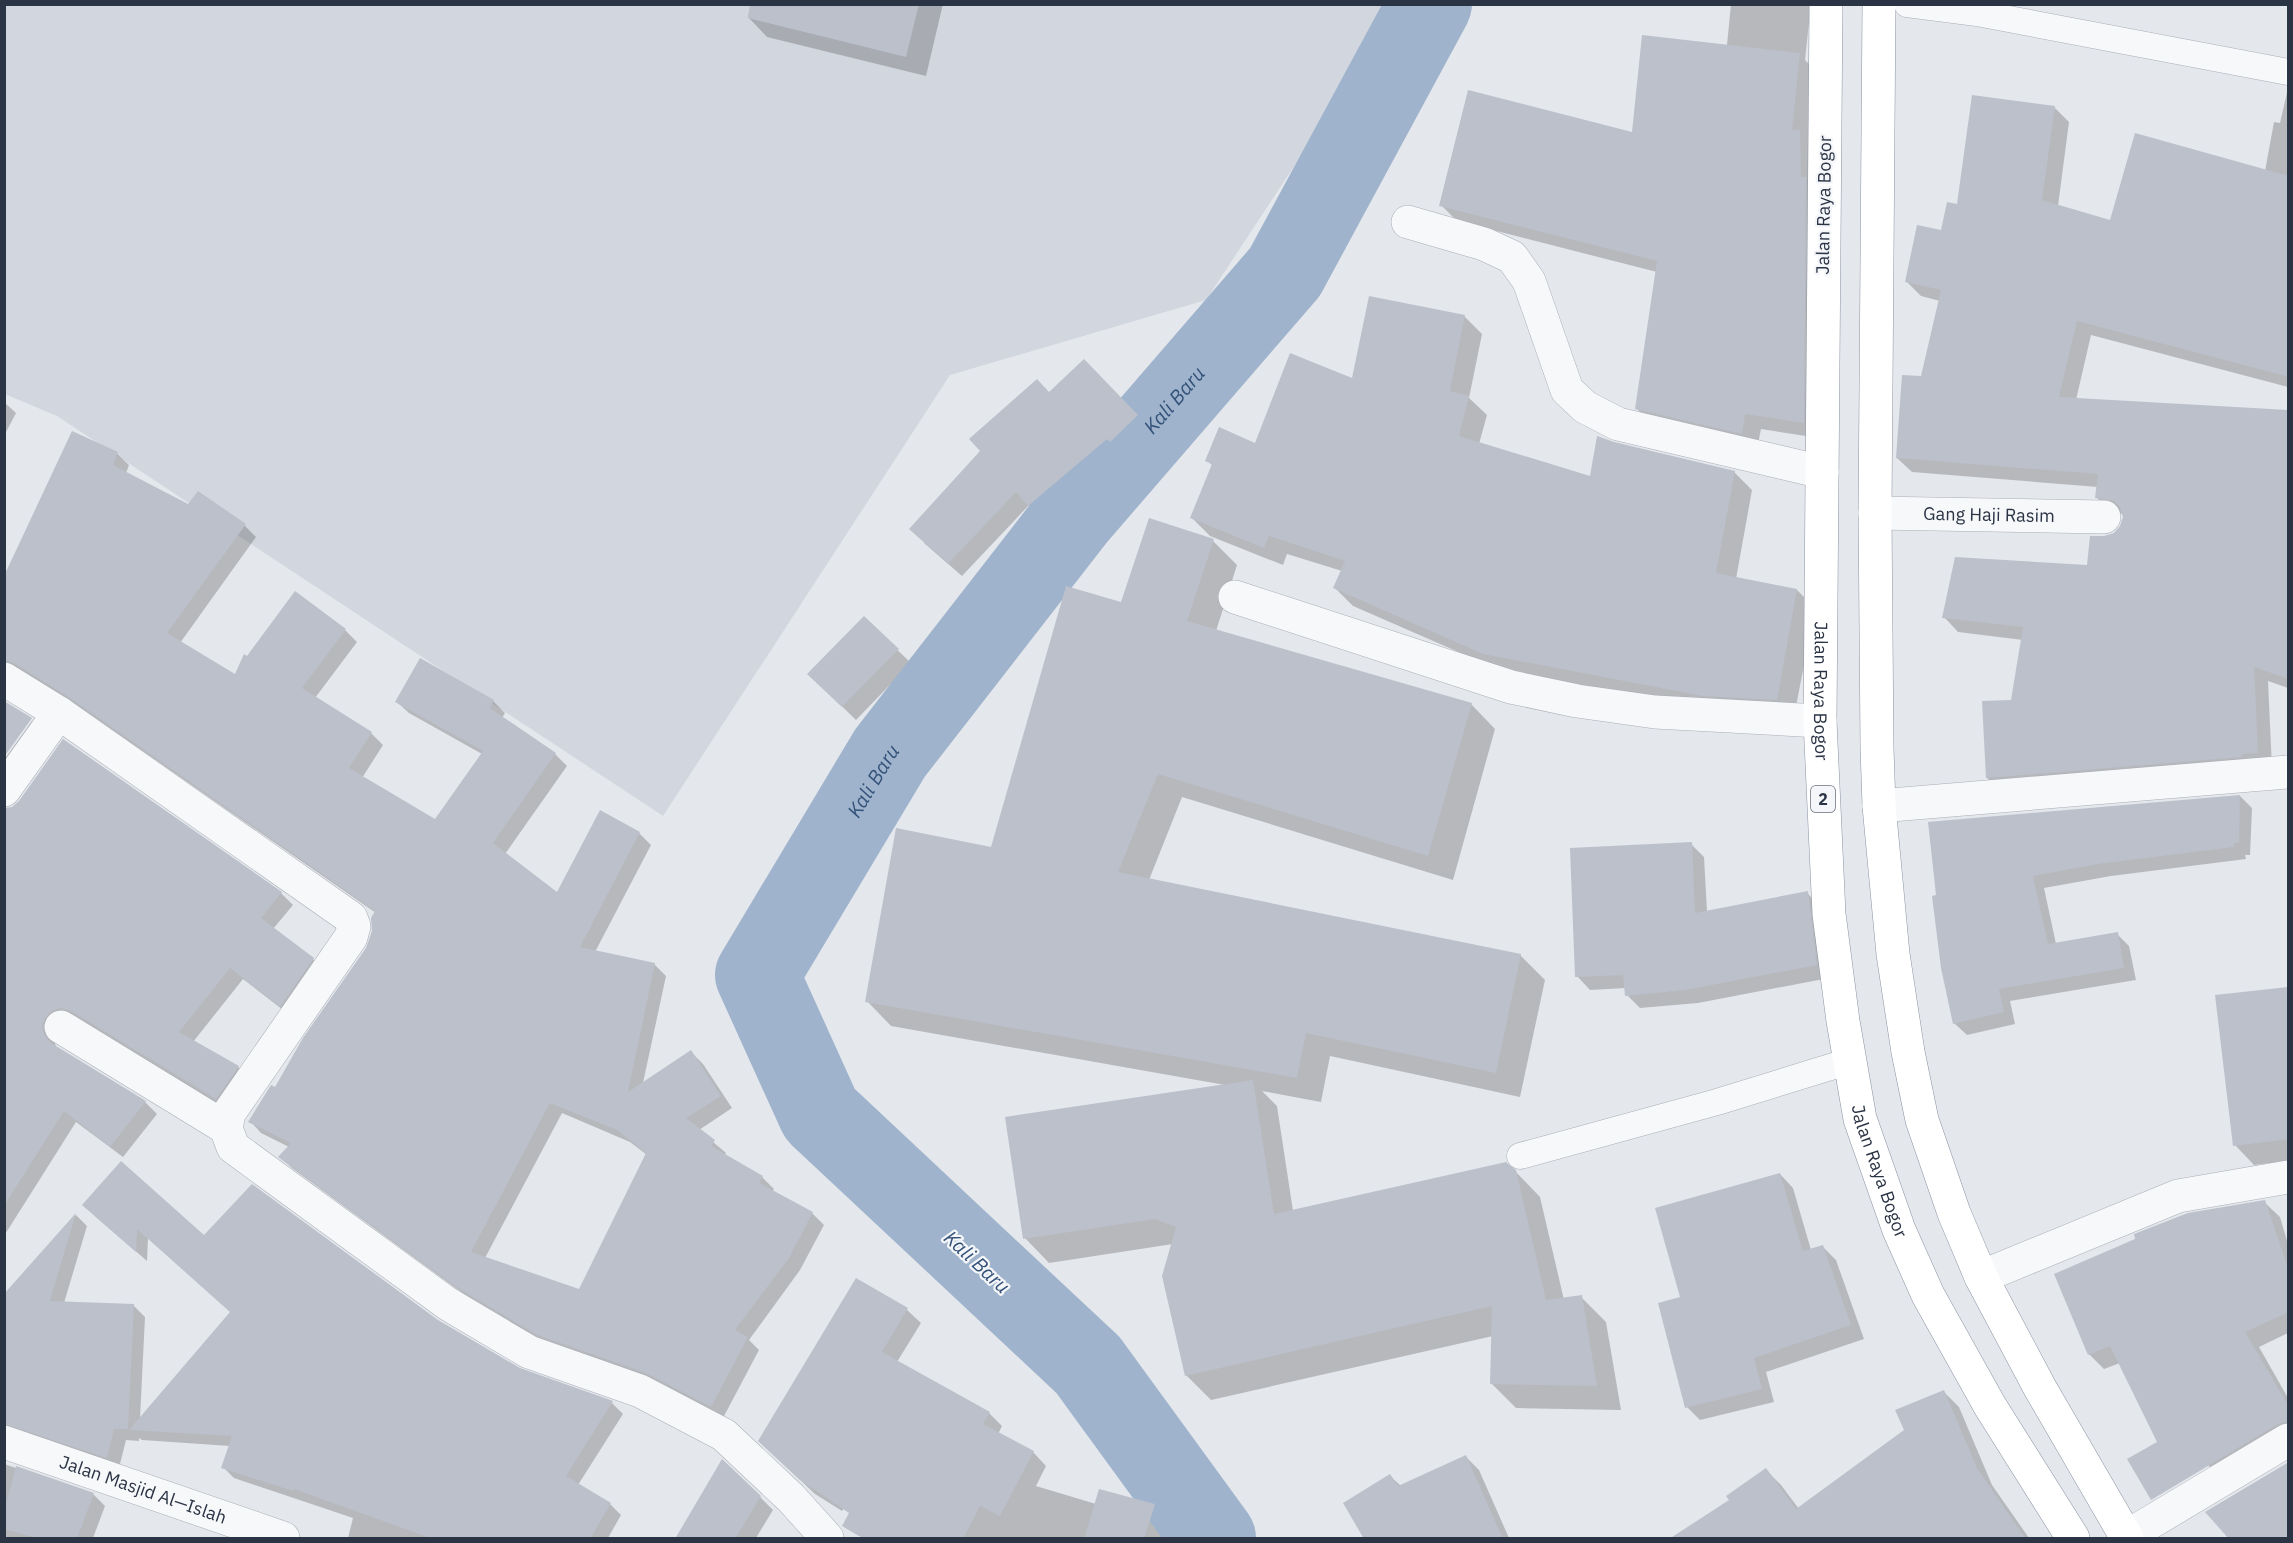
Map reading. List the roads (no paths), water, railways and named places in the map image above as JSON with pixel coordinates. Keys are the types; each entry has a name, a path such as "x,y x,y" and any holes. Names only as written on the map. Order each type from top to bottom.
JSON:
{"highway":[{"name":"Jalan Raya Bogor","path":"1826,4 1820,721 1829,914 1850,1061 1860,1119 1899,1230 1928,1294 1990,1406 2073,1539"},
{"path":"1879,4 1875,513 1879,806 1893,954 1908,1052 1922,1120 1954,1213 1981,1277 2040,1388 2127,1538"}],"street":[{"path":"1408,222 1484,244 1512,256 1529,281 1567,390 1585,407 1618,424 1822,471"},
{"name":"Gang Haji Rasim","path":"1875,513 2104,517"},
{"path":"1235,597 1511,687 1533,692 1655,712 1820,721"},
{"path":"4,679 59,713 351,918 354,926 351,937 229,1113 226,1128 233,1147 448,1304 529,1352 640,1391 724,1435 791,1498 828,1539"},
{"path":"4,790 59,713"},
{"path":"1879,806 2289,772"},
{"path":"61,1027 226,1128"},
{"path":"1981,1277 2178,1196 2289,1177"},
{"path":"2127,1538 2289,1440"},
{"name":"Jalan Masjid Al—Islah","path":"4,1442 283,1539"}],"lane":[{"path":"1907,4 1977,13 2289,72"},
{"path":"1520,1156 1717,1102 1850,1061"}],"waterway":[{"name":"Kali Baru","path":"1214,1538 1088,1365 820,1114 757,975 890,753 1075,515 1285,272 1430,4"}]}
